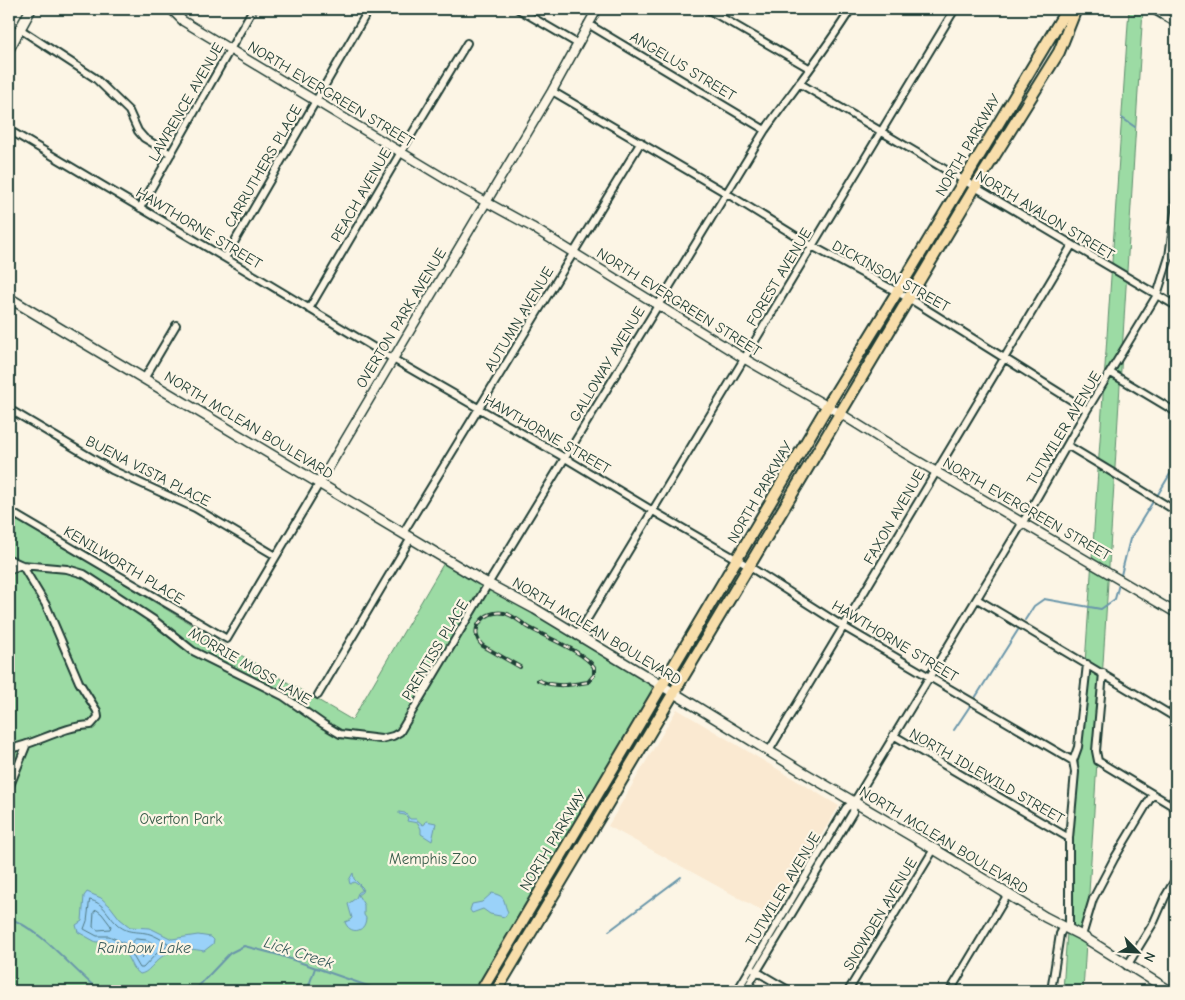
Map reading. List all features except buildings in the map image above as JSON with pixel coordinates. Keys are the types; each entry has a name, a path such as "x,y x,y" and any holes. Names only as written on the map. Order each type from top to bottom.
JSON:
{"main road":[{"path":"9,49 31,9"},
{"name":"NORTH PARKWAY","path":"481,991 1064,12"},
{"name":"NORTH PARKWAY","path":"496,991 975,187 1059,52 1076,12"},
{"name":"NORTH MCLEAN BOULEVARD","path":"9,298 319,484 674,693 1066,929 1082,936 1127,966 1170,991"}],"street":[{"name":"NORTH EVERGREEN STREET","path":"171,9 183,21 230,50 457,186 487,201 573,252 745,359 828,406 1176,613"},
{"name":"LAWRENCE AVENUE","path":"140,208 254,9"},
{"name":"CARRUTHERS PLACE","path":"225,258 369,9"},
{"path":"518,9 578,44"},
{"name":"OVERTON PARK AVENUE","path":"227,639 552,91 597,9"},
{"path":"707,9 809,68"},
{"name":"GALLOWAY AVENUE","path":"488,584 765,130 809,68 830,43 851,9"},
{"name":"FOREST AVENUE","path":"577,636 955,9"},
{"path":"1152,9 1176,23"},
{"name":"ANGELUS STREET","path":"588,24 765,130"},
{"path":"20,29 95,78 130,110 138,131 144,138 171,154"},
{"name":"PEACH AVENUE","path":"309,309 467,43"},
{"name":"NORTH AVALON STREET","path":"799,83 1176,306"},
{"name":"DICKINSON STREET","path":"552,91 641,142 812,246 910,299 1087,410"},
{"name":"HAWTHORNE STREET","path":"9,130 393,359 750,567 844,626 1072,761"},
{"name":"AUTUMN AVENUE","path":"402,533 641,142"},
{"name":"TUTWILER AVENUE","path":"745,991 754,970 803,887 846,808 854,802 1023,522 1066,445 1158,295 1169,257 1176,213 1176,181"},
{"name":"FAXON AVENUE","path":"769,750 1072,245"},
{"path":"144,378 176,325"},
{"path":"1111,373 1176,412"},
{"name":"BUENA VISTA PLACE","path":"9,408 112,470 196,508 276,556"},
{"path":"1066,445 1176,511"},
{"name":"KENILWORTH PLACE","path":"9,511 227,639"},
{"path":"318,695 411,538"},
{"name":"MORRIE MOSS LANE","path":"9,559 22,565 62,568 84,574 154,620 193,651 283,696 340,734 381,739 393,736 403,728"},
{"path":"9,570 22,565 46,604 79,682 98,713 96,720 91,725 67,729 26,746 9,749"},
{"name":"PRENTISS PLACE","path":"403,728 488,584"},
{"path":"977,598 1176,718"},
{"path":"1052,991 1060,934 1066,929 1075,772 1072,761 1078,747 1087,664"},
{"path":"1103,673 1096,752 1098,761 1176,808"},
{"name":"NORTH IDLEWILD STREET","path":"893,735 1070,838"},
{"path":"9,788 26,746"},
{"path":"1082,936 1093,899 1114,859 1153,794"},
{"name":"SNOWDEN AVENUE","path":"848,991 934,849"},
{"path":"1127,966 1154,922 1176,878"},
{"path":"950,991 1008,894"},
{"path":"754,970 790,991"},
{"name":"TUTWILER AVENUE","path":"737,991 754,970"}],"shaded area":[{"path":"677,709 839,806 772,916 608,826"}],"green space":[{"path":"1129,9 1143,9 1083,991 1063,991"},
{"name":"Overton Park","path":"9,514 227,647 352,720 445,561 644,680 653,690 474,991 9,991"},
{"path":"660,695 662,699 645,733 491,991 487,991 492,979"}],"water":[{"path":"399,812 405,813 410,819 416,819 423,825 426,821 436,823 432,841 421,834 418,823 407,821 408,818 405,815 399,814"},
{"path":"353,873 354,879 363,888 362,892 358,895 364,905 364,915 366,918 363,927 357,931 350,929 345,922 352,918 348,904 362,890 354,882 350,884 349,880"},
{"name":"Rainbow Lake","path":"87,892 101,898 130,927 150,928 172,939 198,935 211,937 214,940 213,944 204,951 183,949 170,952 159,959 146,972 140,974 133,968 123,948 108,941 96,942 78,932 76,925 82,921 84,896"},
{"path":"492,893 503,898 508,912 505,917 490,914 483,909 472,913 470,910 472,904 482,902"}],"waterway":[{"path":"1122,118 1135,127"},
{"path":"1157,496 1176,464"},
{"path":"1121,575 1130,539 1154,500"},
{"path":"1025,620 1034,606 1044,599 1101,609 1115,599 1119,584"},
{"path":"975,698 1018,630"},
{"path":"954,730 970,706"},
{"name":"Lick Creek","path":"609,931 681,877"},
{"name":"Lick Creek","path":"9,918 22,924 46,941 100,991"},
{"name":"Lick Creek","path":"194,991 230,953 244,946 279,955 382,991"},
{"path":"307,991 315,968"},
{"name":"Lick Creek","path":"539,991 543,988"}],"railway":[{"path":"520,667 483,646 478,640 476,634 477,627 485,617 497,613 510,615 528,627 573,650 589,661 594,667 594,675 588,682 556,685 538,680"}],"park label":[{"name":"Memphis Zoo","path":"433,859"}]}
